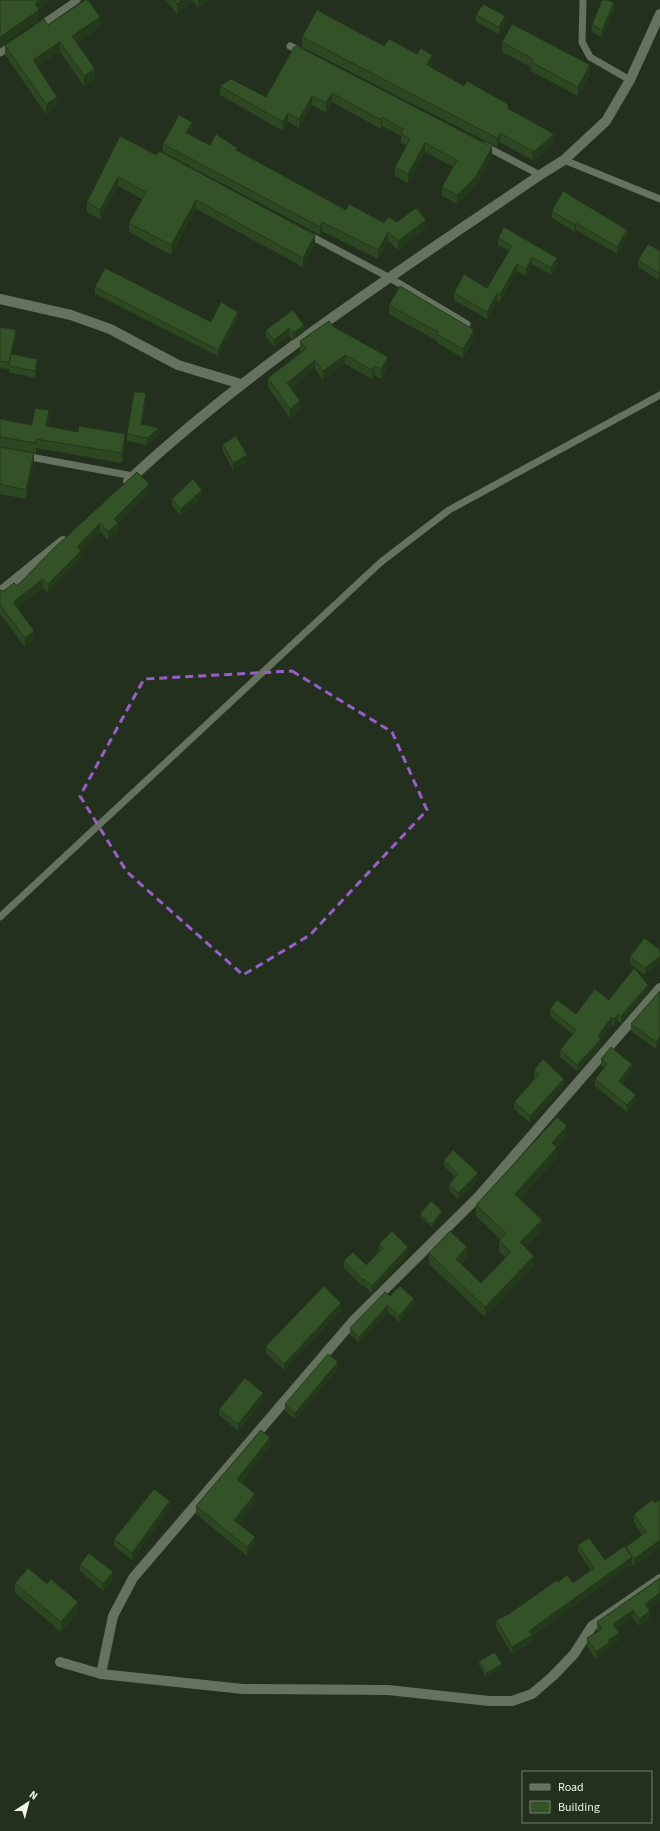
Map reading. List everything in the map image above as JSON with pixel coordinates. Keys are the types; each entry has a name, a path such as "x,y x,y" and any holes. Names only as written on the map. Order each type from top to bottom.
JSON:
{"street":[{"path":"122,486 241,384 390,278 564,160 606,121 630,80 660,14"},
{"path":"0,299 84,319 110,329 178,365 241,384"},
{"path":"0,592 72,533"},
{"path":"102,1674 113,1616 133,1578 354,1320 479,1196 660,988"},
{"path":"60,1662 102,1674 243,1689 388,1690 512,1701 532,1694 553,1676 574,1654 592,1626 660,1579"}],"lane":[{"path":"32,31 77,0"},
{"path":"583,0 582,42 584,47 590,57 630,80"},
{"path":"0,53 19,40"},
{"path":"290,46 311,56"},
{"path":"477,143 540,175"},
{"path":"564,160 660,199"},
{"path":"301,231 390,278 467,324"},
{"path":"0,917 381,562 449,510 660,395"},
{"path":"16,454 134,476"}],"highlighted area":[{"path":"292,671 392,732 427,810 310,935 243,975 127,872 80,796 144,679"}],"building":[{"path":"0,0 40,0 35,4 39,10 0,37"},
{"path":"85,0 88,0 100,17 72,36 95,69 84,76 60,42 33,60 57,97 46,104 5,45 44,19 48,25"},
{"path":"174,0 182,0 177,4"},
{"path":"602,0 607,0 614,3 602,30 592,25"},
{"path":"483,4 505,16 499,27 476,15"},
{"path":"317,10 384,46 389,39 417,54 421,48 432,55 427,65 464,86 467,81 509,105 507,108 554,134 536,150 532,151 500,133 497,138 302,37"},
{"path":"512,24 590,65 578,87 531,62 533,59 502,42"},
{"path":"297,46 492,147 475,178 457,195 442,187 457,160 425,143 408,174 395,167 410,139 401,134 403,129 382,117 381,120 332,93 326,103 312,96 299,119 288,113 283,122 220,86 231,79 266,97 294,47"},
{"path":"179,115 192,122 186,133 210,145 216,134 237,148 236,150 346,210 349,204 384,223 388,217 397,222 416,208 426,220 398,241 388,232 378,250 322,222 320,227 163,144"},
{"path":"120,136 156,155 159,151 315,235 303,258 196,200 171,245 129,223 146,192 118,177 100,210 87,202"},
{"path":"563,191 627,230 617,247 552,211"},
{"path":"504,227 557,258 551,268 532,257 526,269 517,264 500,295 497,293 487,312 454,293 464,274 487,288 512,246 498,238"},
{"path":"648,244 660,251 659,273 638,260"},
{"path":"105,268 211,322 221,302 238,312 218,350 95,287"},
{"path":"400,286 474,330 463,349 437,334 438,332 389,305"},
{"path":"293,310 304,325 293,333 289,328 274,340 266,330"},
{"path":"329,321 334,327 388,357 381,369 374,366 372,370 345,355 323,371 315,360 287,383 300,401 290,409 268,378 306,349 300,341"},
{"path":"0,327 16,330 9,362 0,361"},
{"path":"11,354 37,359 35,371 9,366"},
{"path":"134,392 146,393 141,424 159,428 147,438 127,434"},
{"path":"35,408 49,410 46,426 78,432 79,426 125,434 122,453 36,439 36,443 0,437 0,419 32,425"},
{"path":"236,436 247,455 233,463 223,444"},
{"path":"0,447 34,453 26,490 0,484"},
{"path":"137,472 149,484 114,519 118,523 108,532 100,523 77,547 81,551 48,584 43,579 13,602 34,631 25,638 0,605 0,590 4,591 14,583 17,586 54,548"},
{"path":"193,479 202,490 181,509 172,499"},
{"path":"644,938 660,950 660,956 645,968 630,957"},
{"path":"634,968 648,985 621,1016 618,1014 614,1019 612,1017 598,1036 601,1039 577,1065 560,1050 576,1030 550,1009 557,1000 576,1014 595,989 609,1000"},
{"path":"660,991 660,1037 656,1042 631,1024"},
{"path":"611,1047 632,1064 619,1081 636,1095 627,1105 595,1079 607,1064 601,1059"},
{"path":"543,1059 564,1079 530,1116 514,1102 539,1074 534,1070"},
{"path":"557,1117 567,1126 552,1143 557,1147 515,1194 542,1220 520,1242 534,1256 485,1307 429,1253 450,1231 467,1247 456,1259 481,1283 511,1252 499,1241 506,1233 476,1205"},
{"path":"453,1150 478,1173 458,1193 449,1184 458,1174 444,1160"},
{"path":"431,1201 442,1211 432,1224 420,1214"},
{"path":"392,1231 408,1247 372,1286 364,1279 363,1280 344,1261 353,1252 366,1265 383,1248 379,1244"},
{"path":"324,1286 341,1303 284,1364 266,1346"},
{"path":"400,1286 414,1299 399,1316 388,1305 359,1337 350,1328 385,1292 390,1296"},
{"path":"328,1354 338,1362 295,1413 285,1404"},
{"path":"245,1378 263,1393 238,1424 219,1409"},
{"path":"261,1430 270,1438 237,1479 255,1494 234,1520 255,1537 247,1547 196,1506"},
{"path":"154,1489 170,1501 132,1553 114,1539"},
{"path":"660,1499 660,1540 634,1559 626,1547 646,1532 634,1514 652,1500 655,1503"},
{"path":"589,1538 605,1560 624,1546 632,1557 529,1631 532,1635 512,1647 496,1620 509,1614 557,1580 558,1582 567,1575 573,1583 594,1568 578,1545"},
{"path":"89,1553 113,1572 103,1584 80,1564"},
{"path":"28,1568 47,1584 51,1579 78,1602 61,1622 15,1583"},
{"path":"660,1578 660,1593 645,1604 650,1611 639,1619 633,1610 613,1624 619,1633 608,1640 610,1642 596,1652 587,1638 602,1629 597,1622"},
{"path":"495,1652 502,1664 486,1673 479,1661"}]}
